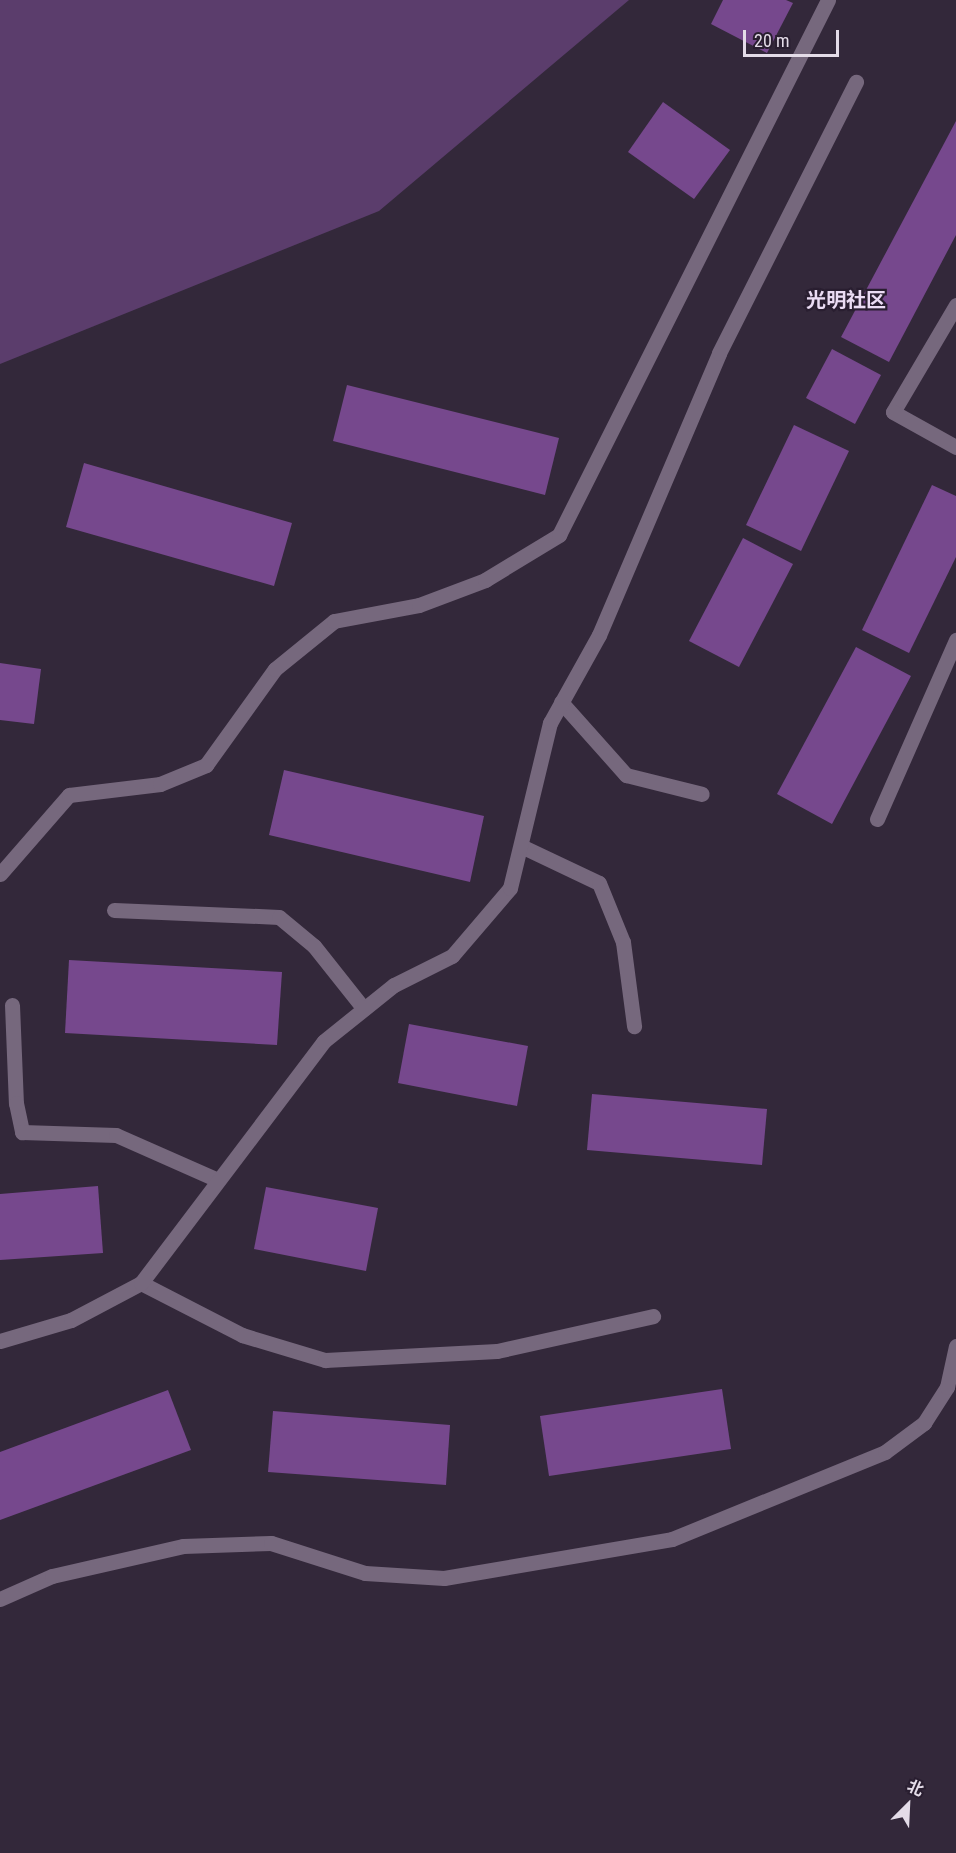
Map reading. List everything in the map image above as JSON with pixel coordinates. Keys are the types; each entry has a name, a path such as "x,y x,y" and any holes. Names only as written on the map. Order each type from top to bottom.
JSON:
{"street":[{"path":"0,874 69,795 160,784 206,765 275,669 334,621 419,605 485,580 559,535 828,0"},
{"path":"0,1341 71,1320 141,1283 324,1041 394,985 452,956 510,888 550,723 599,635 719,353 856,82"},
{"path":"956,305 893,412 956,447"},
{"path":"876,819 956,640"},
{"path":"561,702 626,775 702,794"},
{"path":"520,846 599,883 623,942 634,1026"},
{"path":"114,910 279,916 314,946 364,1009"},
{"path":"12,1005 16,1103 22,1132 116,1135 218,1180"},
{"path":"141,1283 242,1335 325,1360 497,1351 653,1316"},
{"path":"0,1599 52,1576 183,1546 271,1543 365,1574 444,1578 672,1539 885,1452 924,1423 947,1387 956,1346"}],"shaded area":[{"path":"0,0 629,0 379,211 0,364"}],"building":[{"path":"723,0 786,0 793,3 767,53 711,24"},
{"path":"663,102 730,150 694,199 628,152"},
{"path":"956,121 956,235 889,362 841,337"},
{"path":"832,349 881,375 855,424 806,398"},
{"path":"347,385 559,438 545,495 333,441"},
{"path":"794,425 849,451 801,551 746,525"},
{"path":"84,463 292,523 274,586 66,527"},
{"path":"932,485 956,496 956,557 909,653 862,630"},
{"path":"743,538 793,564 739,667 689,641"},
{"path":"856,647 911,676 832,824 777,794"},
{"path":"0,663 41,669 34,724 0,720"},
{"path":"284,770 484,816 470,882 269,835"},
{"path":"69,960 282,972 277,1045 65,1033"},
{"path":"409,1024 528,1046 517,1106 398,1083"},
{"path":"592,1094 767,1109 762,1165 587,1150"},
{"path":"98,1186 103,1253 0,1260 0,1194"},
{"path":"266,1187 378,1208 366,1271 254,1249"},
{"path":"722,1389 731,1449 549,1476 540,1416"},
{"path":"168,1390 191,1450 0,1520 0,1452"},
{"path":"273,1411 450,1425 446,1485 268,1472"}],"district":[{"name":"光明社区","path":"846,300"}]}
